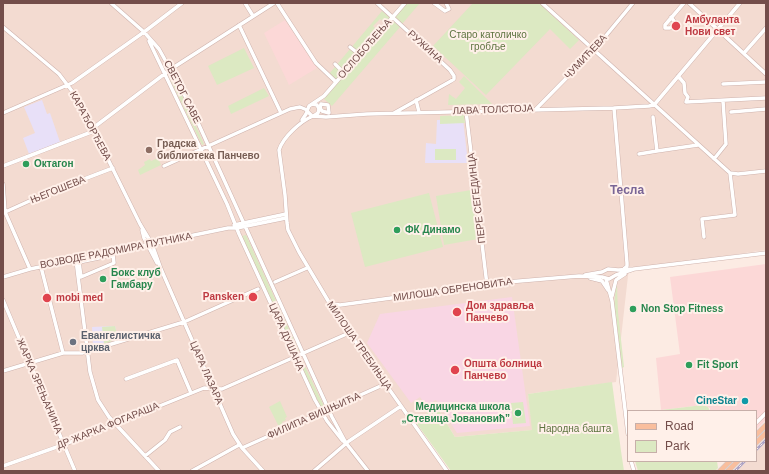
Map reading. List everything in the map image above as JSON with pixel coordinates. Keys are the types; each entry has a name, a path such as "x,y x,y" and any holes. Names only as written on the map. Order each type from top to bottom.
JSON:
{"main road":[{"path":"757,434 766,424"},
{"path":"757,442 766,433"},
{"path":"720,471 729,462"},
{"path":"728,471 737,462"}],"street":[{"name":"СВЕТОГ САВЕ","path":"111,3 144,32 159,49 189,103 245,224"},
{"path":"3,113 68,84 144,32 182,3"},
{"path":"245,3 253,16"},
{"path":"3,166 94,129 165,73 274,3"},
{"path":"277,3 316,63 336,82"},
{"name":"РУЖИНА","path":"377,3 450,70 454,76 454,79 451,81 416,100"},
{"name":"ОСЛОБОЂЕЊА","path":"311,104 324,96 405,3"},
{"path":"434,3 444,11 449,9 446,3"},
{"path":"542,3 730,173 738,174 766,171"},
{"name":"ЧУМИЋЕВА","path":"536,109 594,50 634,3"},
{"path":"671,17 684,3"},
{"path":"689,3 765,72"},
{"path":"654,104 740,3"},
{"path":"239,25 281,113"},
{"name":"КАРАЂОРЂЕВА","path":"3,26 59,74 68,84 94,129 150,245"},
{"path":"744,53 766,28"},
{"name":"СВЕТОГ САВЕ","path":"144,32 153,46 236,226"},
{"path":"350,47 360,55"},
{"path":"335,64 344,73"},
{"path":"678,76 685,85 685,92 688,97 686,102 766,98"},
{"path":"723,84 766,82"},
{"name":"ОСЛОБОЂЕЊА","path":"319,110 324,96"},
{"path":"393,113 416,100 419,112"},
{"path":"714,159 726,144 722,101"},
{"path":"286,216 279,150 282,142 300,123 311,104"},
{"name":"ЛАВА ТОЛСТОЈА","path":"319,110 324,115 614,108 649,106 654,104"},
{"path":"164,166 296,105 317,105 319,110 317,114 300,123"},
{"path":"290,109 300,107 307,111 310,115 314,116"},
{"path":"614,108 627,262 627,266 623,270"},
{"path":"731,112 766,109"},
{"name":"ПЕРЕ СЕГЕДИНЦА","path":"466,111 487,285"},
{"name":"ЛАВА ТОЛСТОЈА","path":"314,116 326,117 331,114"},
{"path":"653,117 657,151"},
{"path":"639,154 698,145"},
{"name":"ЊЕГОШЕВА","path":"4,212 112,168"},
{"path":"704,237 702,219 735,215 730,173"},
{"path":"3,184 4,212 30,269"},
{"name":"ВОЈВОДЕ РАДОМИРА ПУТНИКА","path":"3,277 30,269 78,261 286,216"},
{"name":"МИЛОША ТРЕБИЊЦА","path":"286,216 288,230 307,268 349,333 446,471"},
{"name":"ЦАРА ДУШАНА","path":"245,224 302,354 346,443"},
{"name":"ЦАРА ДУШАНА","path":"236,226 295,357 322,412 337,434 368,471"},
{"name":"ЦАРА ЛАЗАРА","path":"150,245 233,434 242,448 263,471"},
{"path":"579,276 605,271 608,269 634,269 766,253"},
{"path":"113,255 114,263 81,277 78,261 113,255"},
{"path":"78,261 90,372 98,400 116,424 159,471"},
{"path":"41,267 63,353"},
{"path":"275,282 307,268"},
{"path":"579,276 605,278 609,280 634,269"},
{"path":"611,294 614,273 612,270"},
{"path":"605,271 604,274 612,301 627,426"},
{"path":"611,294 616,280 629,271"},
{"name":"МИЛОША ОБРЕНОВИЋА","path":"340,305 487,285 579,276"},
{"path":"585,276 602,281 611,294"},
{"path":"3,370 63,353 88,352 184,322 258,290"},
{"name":"ЖАРКА ЗРЕЊАНИНА","path":"3,300 75,471"},
{"path":"328,300 333,304 340,305 336,314"},
{"name":"ДР ЖАРКА ФОГАРАША","path":"3,466 64,445 207,387 222,389 349,333"},
{"path":"126,379 176,360 191,394"},
{"name":"ФИЛИПА ВИШЊИЋА","path":"242,448 385,384"},
{"path":"314,471 346,443 401,406"},
{"path":"757,422 766,413"},
{"path":"145,456 165,440 170,432 180,427"},
{"path":"192,471 239,444"}],"shaded area":[{"path":"3,3 766,3 766,250 656,266 629,267 616,382 528,394 533,430 455,437 435,404 417,424 447,471 3,471"},
{"path":"285,20 317,68 289,85 264,33"},
{"path":"42,100 47,114 50,113 60,142 29,154 23,138 35,133 24,107"},
{"path":"463,119 468,163 425,163 426,143 436,144 437,120"},
{"path":"766,264 766,420 757,429 757,410 710,410 710,408 703,405 661,410 656,358 680,354 670,277"},
{"name":"Општа болница Панчево","path":"512,297 530,426 457,433 436,400 426,406 420,397 411,403 367,343 380,314"},
{"path":"115,326 118,339 93,346 92,327"},
{"path":"766,442 766,471 737,471 746,462 757,462 757,451"}],"green space":[{"path":"407,3 420,3 402,24 395,17"},
{"name":"Старо католичко гробље","path":"473,3 539,3 579,40 570,49 550,29 486,95 433,46"},
{"path":"382,11 390,18 386,23 380,19 373,26 378,31 336,80 329,74"},
{"path":"392,20 400,27 332,106 324,99 327,94"},
{"path":"244,48 254,68 217,85 208,66"},
{"path":"171,76 180,91 204,144 202,145 169,77"},
{"path":"464,76 492,104 448,105 449,94 456,99 465,88 459,82"},
{"path":"264,88 269,96 231,114 228,106"},
{"path":"464,115 465,123 440,124 440,116"},
{"path":"435,149 456,149 456,160 435,160"},
{"path":"158,158 161,165 140,175 138,170 145,165 144,162 150,159 151,161"},
{"path":"471,190 478,239 444,245 436,196"},
{"name":"ФК Динамо","path":"429,193 443,247 365,267 351,213"},
{"path":"246,235 299,351 296,352 285,332 242,236"},
{"path":"616,285 624,367 622,368 614,308"},
{"path":"115,326 118,339 104,344 102,327"},
{"path":"302,360 324,406 321,407 310,387 299,362"},
{"name":"Народна башта","path":"612,382 624,471 451,471 417,424 435,404 455,437 532,430 528,394"},
{"path":"280,401 287,417 285,418 286,420 282,422 283,425 279,427 269,407"},
{"name":"Медицинска школа „Стевица Јовановић”","path":"523,402 526,423 513,424 511,403"},
{"path":"703,405 708,407 710,410 661,410"},
{"path":"635,462 717,462 718,468 715,471 638,471"}],"railway":[{"path":"757,449 766,440"},
{"path":"735,471 744,462"}],"place":[{"name":"Амбуланта Нови свет","path":"676,26"},
{"name":"Градска библиотека Панчево","path":"149,150"},
{"name":"Октагон","path":"26,164"},
{"name":"ФК Динамо","path":"397,230"},
{"name":"Бокс клуб Гамбару","path":"103,279"},
{"name":"Pansken","path":"253,297"},
{"name":"mobi med","path":"47,298"},
{"name":"Non Stop Fitness","path":"633,309"},
{"name":"Дом здравља Панчево","path":"457,312"},
{"name":"Евангелистичка црква","path":"73,342"},
{"name":"Fit Sport","path":"689,365"},
{"name":"Општа болница Панчево","path":"455,370"},
{"name":"CineStar","path":"745,401"},
{"name":"Медицинска школа „Стевица Јовановић”","path":"518,413"}],"district":[{"name":"Тесла","path":"627,191"}]}
